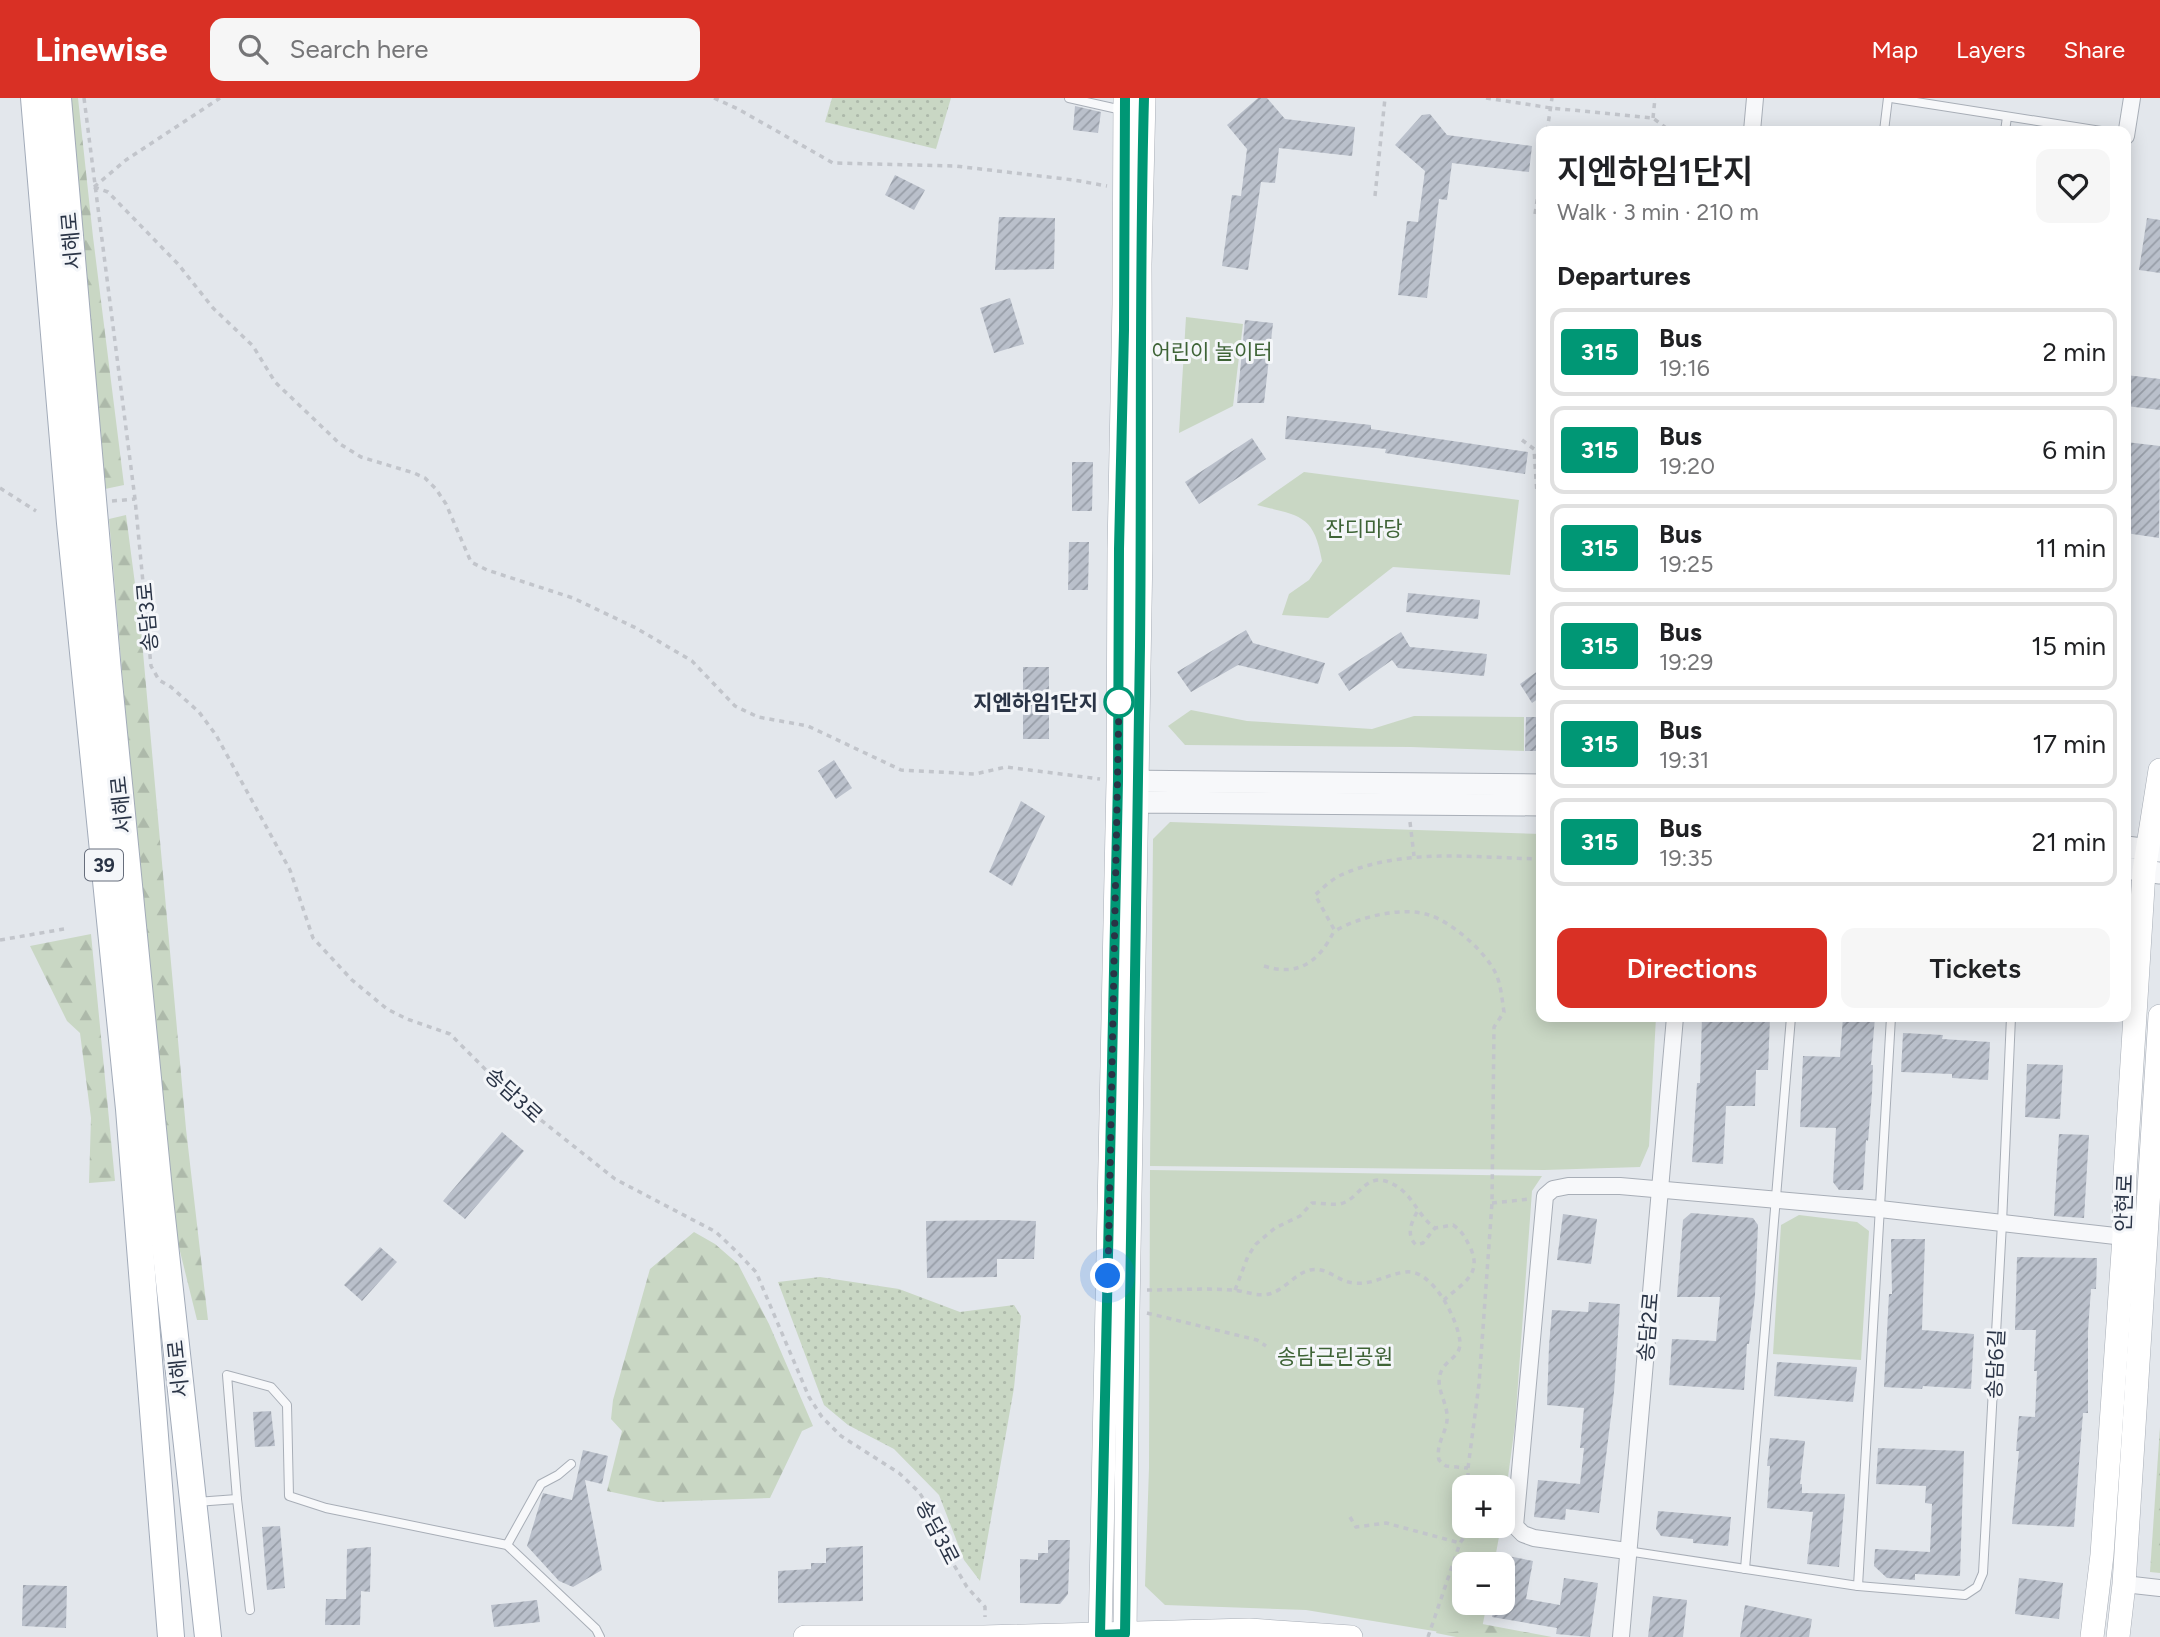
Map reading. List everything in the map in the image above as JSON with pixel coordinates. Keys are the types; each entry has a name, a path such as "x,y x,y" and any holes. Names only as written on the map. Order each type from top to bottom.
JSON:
{"main road":[{"name":"서해로","path":"34,98 71,536 129,1109 171,1637"},
{"name":"서해로","path":"58,98 108,671 159,1190 208,1637"},
{"path":"1115,1636 1128,1311 1128,793 1119,549 1125,189 1132,102"},
{"path":"1115,1636 1128,793 1141,549 1140,264 1132,102"},
{"name":"안현로","path":"2092,1637 2102,1555 2144,860 2160,770"},
{"name":"안현로","path":"2118,1637 2154,1179 2160,1016"},
{"path":"805,1637 1115,1636 1249,1630 1351,1637"}],"street":[{"path":"1752,126 1755,98"},
{"path":"2128,126 2133,98"},
{"path":"1128,793 1536,785"},
{"path":"1128,793 1536,805"},
{"name":"송담2로","path":"1620,1637 1675,1022"},
{"path":"1627,1551 1534,1538 1523,1534 1515,1526 1545,1196 1553,1189 1592,1185 1661,1189 1880,1209 2123,1237"},
{"path":"2124,1584 2160,1588"}],"lane":[{"path":"1069,98 1132,102"},
{"path":"1885,126 1889,98 2067,126"},
{"path":"2006,126 2007,117"},
{"path":"1745,1569 1791,1022"},
{"path":"1858,1586 1891,1022"},
{"name":"송담6길","path":"1627,1551 1858,1586 1965,1595 1977,1587 1983,1573 2011,1022"},
{"path":"2125,1175 2154,1179"},
{"path":"250,1609 237,1499 227,1375 271,1387 287,1405 289,1496 326,1508 507,1545 596,1629 600,1637"},
{"path":"507,1545 541,1484 571,1464"},
{"path":"193,1503 237,1499"}],"path":[{"name":"송담3로","path":"85,98 135,499 151,666 159,680 199,712 216,735 290,870 313,938 352,980 387,1009 450,1034 517,1101 588,1155 615,1180 716,1232 756,1272 808,1396 822,1417 841,1436 898,1473 919,1492 933,1514 954,1565 967,1587 985,1607 984,1637"},
{"path":"94,187 126,160 220,98"},
{"path":"714,98 833,163 955,166 1125,189"},
{"path":"1375,196 1385,98"},
{"path":"1486,98 1550,108 1653,118 1663,126"},
{"path":"1548,126 1552,98"},
{"path":"1653,118 1655,98"},
{"path":"94,187 108,192 178,264 213,308 253,345 275,382 340,444 361,457 425,478 446,503 471,562 487,570 573,598 636,628 692,661 735,706 758,717 808,726 901,770 975,774 1006,767 1128,793"},
{"path":"1535,214 1536,208"},
{"path":"1521,440 1534,449 1536,479"},
{"path":"0,488 36,511"},
{"path":"103,502 135,499"},
{"path":"1409,817 1414,857"},
{"path":"1335,931 1315,895 1339,876 1386,860 1414,857 1536,859"},
{"path":"1264,966 1291,971 1309,963 1325,949 1335,931 1387,912 1429,915 1481,949 1497,976 1504,1012 1494,1027 1492,1203 1479,1384 1468,1475"},
{"path":"0,940 64,929"},
{"path":"1235,1290 1248,1256 1256,1244 1276,1228 1300,1216 1312,1203 1345,1202 1366,1184 1381,1181 1398,1187 1435,1228"},
{"path":"1492,1203 1535,1199"},
{"path":"1418,1212 1412,1221 1410,1234 1416,1245 1423,1243 1435,1228 1454,1225 1463,1232 1476,1259 1475,1266 1465,1281 1444,1300"},
{"path":"1476,1259 1488,1258"},
{"path":"1142,1290 1235,1290 1262,1295 1271,1294 1300,1273 1318,1269 1326,1270 1349,1283 1362,1284 1415,1272 1433,1286 1444,1300 1460,1345 1457,1354 1443,1368 1439,1378 1438,1387 1447,1411 1447,1421 1437,1451 1439,1460 1446,1466 1468,1468"},
{"path":"1128,1311 1140,1311 1257,1340 1266,1346"},
{"path":"1350,1517 1356,1527 1386,1523 1460,1543"},
{"path":"1428,1637 1463,1538"}],"green space":[{"path":"71,98 78,98 124,485 105,489"},
{"path":"832,98 951,98 936,149 825,122"},
{"name":"어린이 놀이터","path":"1186,317 1243,324 1233,406 1179,433"},
{"name":"잔디마당","path":"1304,472 1519,500 1510,575 1393,567 1328,618 1282,615 1289,594 1309,580 1322,561 1319,545 1309,525 1302,519 1257,505"},
{"path":"126,515 141,630 186,1129 208,1320 197,1320 173,1223 143,919 109,519"},
{"path":"1191,710 1247,721 1372,729 1414,716 1524,717 1524,751 1185,745 1168,726"},
{"path":"1170,822 1536,834 1536,1022 1656,1022 1649,1146 1640,1167 1544,1170 1150,1166 1153,839"},
{"path":"91,934 115,1181 89,1183 91,1118 80,1033 67,1021 30,946"},
{"name":"송담근린공원","path":"1150,1170 1542,1176 1532,1191 1515,1425 1508,1475 1452,1475 1452,1538 1499,1538 1496,1552 1452,1552 1452,1615 1485,1615 1482,1628 1446,1633 1306,1610 1165,1605 1145,1586 1149,1468"},
{"path":"1799,1215 1857,1222 1869,1231 1861,1360 1773,1354 1781,1225"},
{"path":"694,1232 715,1244 738,1264 769,1324 813,1426 802,1431 770,1498 658,1502 607,1491 622,1431 611,1419 613,1400 650,1269"},
{"path":"820,1277 899,1289 960,1312 1014,1305 1021,1316 1014,1388 980,1581 964,1560 939,1495 894,1449 848,1425 824,1405 778,1282"},
{"path":"2160,1427 2160,1573 2150,1572"},
{"path":"1452,1584 1452,1615 1472,1615 1477,1623 1552,1637 1456,1637 1436,1633"}],"building":[{"path":"1258,98 1267,98 1285,119 1355,127 1352,156 1279,148 1275,183 1261,182 1248,270 1222,266 1232,195 1241,196 1247,149 1227,125"},
{"path":"1075,106 1101,112 1098,133 1073,130"},
{"path":"1430,114 1447,135 1532,146 1529,172 1452,163 1447,200 1439,199 1427,298 1398,295 1407,221 1418,222 1425,171 1395,145 1422,115"},
{"path":"895,175 925,190 914,210 885,195"},
{"path":"999,217 1055,218 1054,269 995,270"},
{"path":"2147,218 2160,220 2160,273 2139,270"},
{"path":"1010,298 1024,344 994,353 980,308"},
{"path":"1245,320 1273,323 1264,403 1237,403"},
{"path":"2131,376 2160,379 2160,410 2131,407"},
{"path":"1287,416 1371,425 1371,429 1528,452 1525,474 1385,453 1386,449 1285,439"},
{"path":"1252,438 1266,459 1199,504 1185,482"},
{"path":"2131,443 2160,446 2159,538 2131,534"},
{"path":"1072,462 1093,462 1092,511 1072,511"},
{"path":"1069,542 1089,542 1088,590 1068,590"},
{"path":"1408,593 1480,600 1478,619 1406,612"},
{"path":"1246,630 1253,643 1325,663 1318,684 1238,665 1191,692 1177,672"},
{"path":"1401,632 1410,647 1487,654 1484,676 1398,668 1392,660 1349,691 1338,674"},
{"path":"1023,667 1049,667 1049,739 1023,739"},
{"path":"1536,672 1536,700 1532,703 1520,684"},
{"path":"1526,717 1536,717 1536,751 1525,751"},
{"path":"834,760 852,788 836,799 818,771"},
{"path":"1021,801 1045,816 1012,886 989,872"},
{"path":"1702,1022 1770,1022 1768,1070 1756,1070 1755,1106 1726,1106 1723,1164 1692,1162 1697,1083 1700,1083"},
{"path":"1843,1022 1875,1022 1872,1093 1863,1190 1839,1190 1833,1182 1836,1128 1800,1127 1803,1056 1840,1057"},
{"path":"1903,1033 1943,1035 1942,1039 1990,1042 1988,1080 1952,1078 1952,1074 1901,1072"},
{"path":"2027,1064 2063,1065 2060,1119 2025,1117"},
{"path":"502,1132 524,1151 465,1219 443,1201"},
{"path":"2059,1134 2089,1135 2084,1218 2054,1216"},
{"path":"1691,1213 1753,1218 1758,1225 1755,1296 1747,1344 1744,1390 1669,1385 1672,1339 1716,1341 1720,1297 1677,1297 1683,1220"},
{"path":"1563,1214 1597,1219 1591,1264 1557,1260"},
{"path":"926,1221 1036,1221 1034,1259 997,1259 997,1277 927,1278"},
{"path":"1891,1239 1925,1239 1922,1330 1974,1334 1971,1389 1884,1387 1889,1294 1892,1294"},
{"path":"380,1247 397,1262 362,1301 344,1285"},
{"path":"2017,1257 2097,1258 2096,1289 2091,1289 2088,1331 2088,1413 2083,1413 2074,1527 2012,1524 2019,1451 2016,1451 2019,1416 2035,1417 2037,1371 2034,1371 2036,1330 2015,1330"},
{"path":"1589,1302 1620,1304 1614,1392 1599,1513 1566,1509 1565,1520 1534,1517 1538,1480 1580,1484 1584,1448 1580,1448 1584,1408 1547,1405 1549,1346 1552,1310 1588,1312"},
{"path":"1777,1362 1857,1367 1853,1402 1774,1396"},
{"path":"271,1411 275,1446 255,1447 253,1412"},
{"path":"1770,1438 1805,1441 1800,1484 1802,1493 1845,1494 1839,1567 1807,1564 1813,1512 1767,1508"},
{"path":"1878,1448 1964,1451 1960,1576 1915,1574 1915,1580 1887,1578 1874,1566 1875,1549 1930,1552 1932,1504 1925,1503 1926,1486 1876,1484"},
{"path":"583,1450 608,1456 602,1484 585,1480 602,1570 573,1587 559,1581 527,1546 543,1493 572,1500"},
{"path":"1658,1511 1731,1517 1728,1546 1693,1543 1693,1539 1661,1536 1656,1529"},
{"path":"280,1526 285,1588 267,1590 262,1527"},
{"path":"1048,1540 1070,1540 1068,1594 1060,1604 1020,1603 1020,1559 1038,1560 1038,1553 1048,1553"},
{"path":"863,1546 863,1601 778,1603 778,1571 811,1569 811,1563 826,1563 826,1548"},
{"path":"371,1547 370,1592 361,1591 360,1625 325,1625 326,1599 346,1599 347,1549"},
{"path":"1515,1557 1533,1561 1526,1599 1560,1605 1564,1578 1598,1583 1590,1637 1556,1634 1557,1628 1492,1617 1515,1615"},
{"path":"2019,1578 2063,1583 2059,1619 2015,1614"},
{"path":"23,1585 67,1586 66,1628 22,1626"},
{"path":"1653,1596 1687,1600 1683,1637 1648,1637"},
{"path":"537,1600 540,1622 494,1627 491,1605"},
{"path":"1745,1605 1812,1619 1809,1637 1740,1637"}],"bus line":[{"name":"315","path":"1125,98 1118,781 1100,1635 1125,1634 1141,549 1140,264 1144,98"}],"place":[{"name":"지엔하임1단지","path":"1119,702"}],"route":[{"path":"1108,1276 1119,702"}]}
